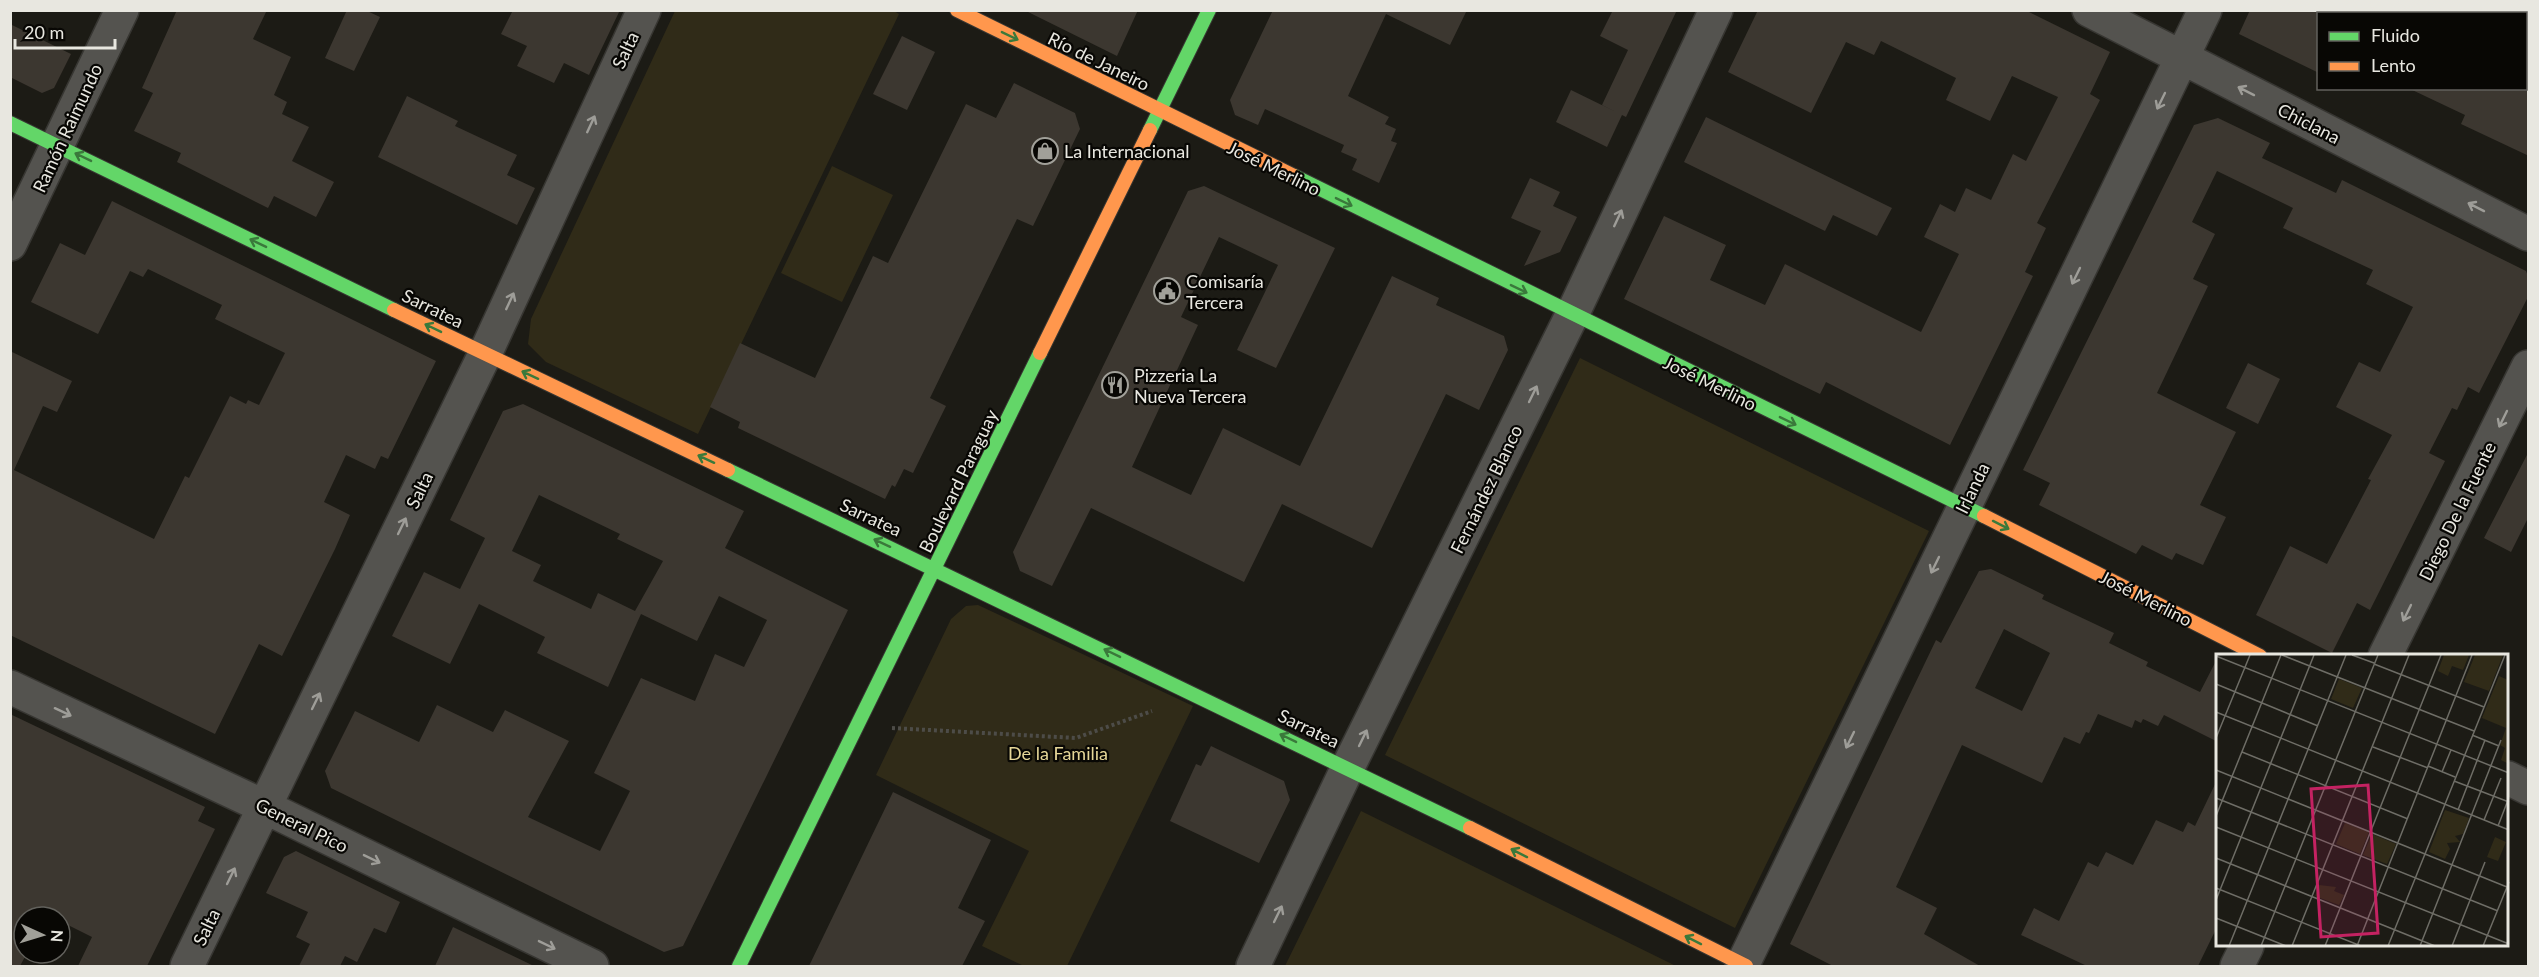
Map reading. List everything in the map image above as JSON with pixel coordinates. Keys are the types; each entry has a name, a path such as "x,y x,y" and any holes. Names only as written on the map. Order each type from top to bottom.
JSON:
{"street":[{"name":"Ramón Raimundo","path":"10,244 59,146 122,10"},
{"name":"Salta","path":"187,966 486,354 644,10"},
{"name":"Río de Janeiro","path":"957,10 1160,111"},
{"name":"Boulevard Paraguay","path":"739,966 1209,10"},
{"name":"Fernández Blanco","path":"1253,966 1348,767 1572,315 1716,10"},
{"name":"Chiclana","path":"2089,10 2529,234"},
{"name":"Irlanda","path":"1743,966 1963,506 2205,10"},
{"name":"José Merlino","path":"1160,111 1963,506 2256,654"},
{"name":"Sarratea","path":"10,123 486,354 1198,694 1743,966"},
{"name":"Diego De la Fuente","path":"2386,654 2529,367"},
{"name":"General Pico","path":"10,687 265,807 592,966"},
{"path":"2509,778 2529,788"},
{"path":"2237,966 2246,947"}],"path":[{"path":"857,727 1076,738 1198,694"}],"green space":[{"path":"892,10 899,14 698,434 546,362 528,344 531,319 675,11"},
{"path":"832,166 893,195 842,302 781,273"},
{"path":"1580,358 1929,531 1735,928 1385,755"},
{"name":"De la Familia","path":"978,605 1193,706 1067,966 1024,966 982,946 1029,851 876,775 951,619 966,606"},
{"path":"1361,811 1676,966 1285,966"}],"building":[{"path":"177,10 267,10 253,39 291,57 274,95 287,102 282,114 309,127 292,161 334,182 316,217 274,196 268,208 177,162 181,153 134,131 153,93 142,88"},
{"path":"347,10 365,10 380,17 354,71 325,58"},
{"path":"513,10 620,10 589,75 564,63 554,83 517,66 527,46 501,34"},
{"path":"1024,10 1138,10 1117,56"},
{"path":"1273,10 1467,10 1450,45 1386,14 1348,96 1389,117 1385,124 1396,129 1391,141 1397,143 1379,183 1352,170 1357,159 1341,152 1344,145 1265,109 1258,125 1235,115 1230,100"},
{"path":"1613,10 1677,10 1626,117 1622,115 1607,147 1556,122 1571,90 1616,112 1602,105 1628,50 1600,36"},
{"path":"1758,10 2025,10 2110,52 2090,94 2100,100 2037,223 2046,228 2025,272 2033,276 1950,445 1826,382 1820,394 1624,299 1664,216 1726,245 1710,280 1765,305 1785,264 1921,332 1959,254 1924,237 1940,204 1955,212 1966,188 1991,200 2013,154 2026,161 2058,97 2012,76 1990,121 1946,100 1956,78 1881,41 1874,55 1846,42 1811,113 1728,72"},
{"path":"2250,10 2319,10 2317,12 2317,72 2239,34"},
{"path":"10,24 71,54 54,88 42,93 10,77"},
{"path":"902,36 935,52 907,110 873,94"},
{"path":"1014,83 1075,113 1080,129 1033,226 1017,219 930,398 946,406 913,473 904,469 895,487 892,485 885,499 738,428 740,422 710,407 740,343 815,378 873,256 888,263 966,104 996,118"},
{"path":"2529,88 2529,156 2461,124 2465,115 2412,90 2527,90"},
{"path":"407,96 458,121 455,126 517,155 507,175 535,188 517,225 378,157"},
{"path":"1706,117 1892,208 1877,236 1833,215 1825,231 1684,162"},
{"path":"2218,118 2270,143 2262,158 2336,193 2342,180 2526,271 2529,279 2529,295 2479,393 2468,387 2457,410 2452,408 2429,453 2445,461 2370,610 2357,603 2332,653 2256,615 2290,546 2327,564 2371,480 2368,479 2392,435 2336,407 2359,362 2380,372 2413,307 2366,284 2373,270 2283,228 2293,208 2217,171 2192,222 2215,234 2193,279 2208,286 2157,393 2236,432 2200,505 2226,517 2203,565 2176,553 2172,560 2142,545 2136,554 2039,505 2050,483 2023,470 2194,125"},
{"path":"1530,178 1560,192 1553,206 1577,217 1560,252 1524,266 1541,231 1511,218"},
{"path":"1204,186 1335,248 1276,368 1237,350 1278,265 1219,237 1181,317 1198,325 1132,467 1191,495 1223,428 1300,466 1392,276 1439,298 1436,305 1504,336 1508,350 1479,410 1446,394 1372,548 1282,504 1244,582 1091,508 1052,586 1020,571 1013,552 1188,191"},
{"path":"112,201 436,361 388,459 381,456 375,469 346,455 324,502 350,515 335,549 282,656 259,644 215,734 10,635 10,351 72,381 57,412 43,406 14,470 154,539 185,476 189,478 230,396 246,404 248,400 259,405 285,353 215,319 222,305 148,269 143,277 130,271 98,334 31,302 60,243 85,255"},
{"path":"2248,363 2280,379 2258,424 2226,408"},
{"path":"523,404 744,511 725,548 848,610 683,946 664,952 331,788 325,771 355,711 419,742 437,705 493,732 505,710 569,741 528,817 600,851 630,791 594,773 641,678 695,701 715,654 744,667 767,620 719,596 697,641 641,614 608,687 537,653 545,637 479,604 450,664 392,636 424,572 460,589 485,538 450,520 503,411","holes":["539,495 620,534 617,539 663,561 635,611 598,593 591,609 533,581 541,565 512,551"]},
{"path":"2529,451 2529,516 2511,552 2484,538"},
{"path":"1991,569 2044,595 2042,599 2114,633 2109,643 2148,662 2146,666 2200,692 2216,661 2216,741 2164,715 2158,726 2143,719 2141,723 2135,720 2132,728 2098,714 2089,733 2086,732 2080,744 2064,737 2042,783 1962,745 1896,887 1937,908 1924,934 1980,966 1833,966 1790,944 1936,640 1941,643 1979,571","holes":["2004,629 2050,653 2022,711 1975,688"]},
{"path":"10,714 205,807 198,821 215,829 147,966 78,966 92,937 72,927 72,905 12,905 12,965 21,965 10,966"},
{"path":"1211,746 1284,781 1290,800 1259,863 1170,821 1196,764 1201,766"},
{"path":"2216,782 2216,929 2198,966 2087,966 2021,935 2034,908 2059,921 2088,862 2098,867 2106,852 2133,865 2156,820 2183,832 2188,822 2195,826"},
{"path":"893,792 991,840 958,908 985,921 962,966 809,966"},
{"path":"296,851 400,902 386,933 374,928 357,962 345,956 340,966 299,966 310,944 296,937 308,912 266,893 284,857"},
{"path":"453,927 534,966 435,966"}],"traffic: fast":[{"path":"1150,130 1209,10"},
{"path":"10,123 394,310"},
{"path":"1294,176 1984,516"},
{"path":"739,966 1040,353"},
{"path":"728,470 1470,828"}],"traffic: slow":[{"path":"957,10 1294,176"},
{"path":"1040,353 1150,130"},
{"path":"394,310 728,470"},
{"path":"1984,516 2256,654"},
{"path":"1470,828 1746,966"}],"place":[{"name":"La Internacional","path":"1045,151"},
{"name":"Comisaría Tercera","path":"1167,291"},
{"name":"Pizzeria La Nueva Tercera","path":"1115,385"}]}
